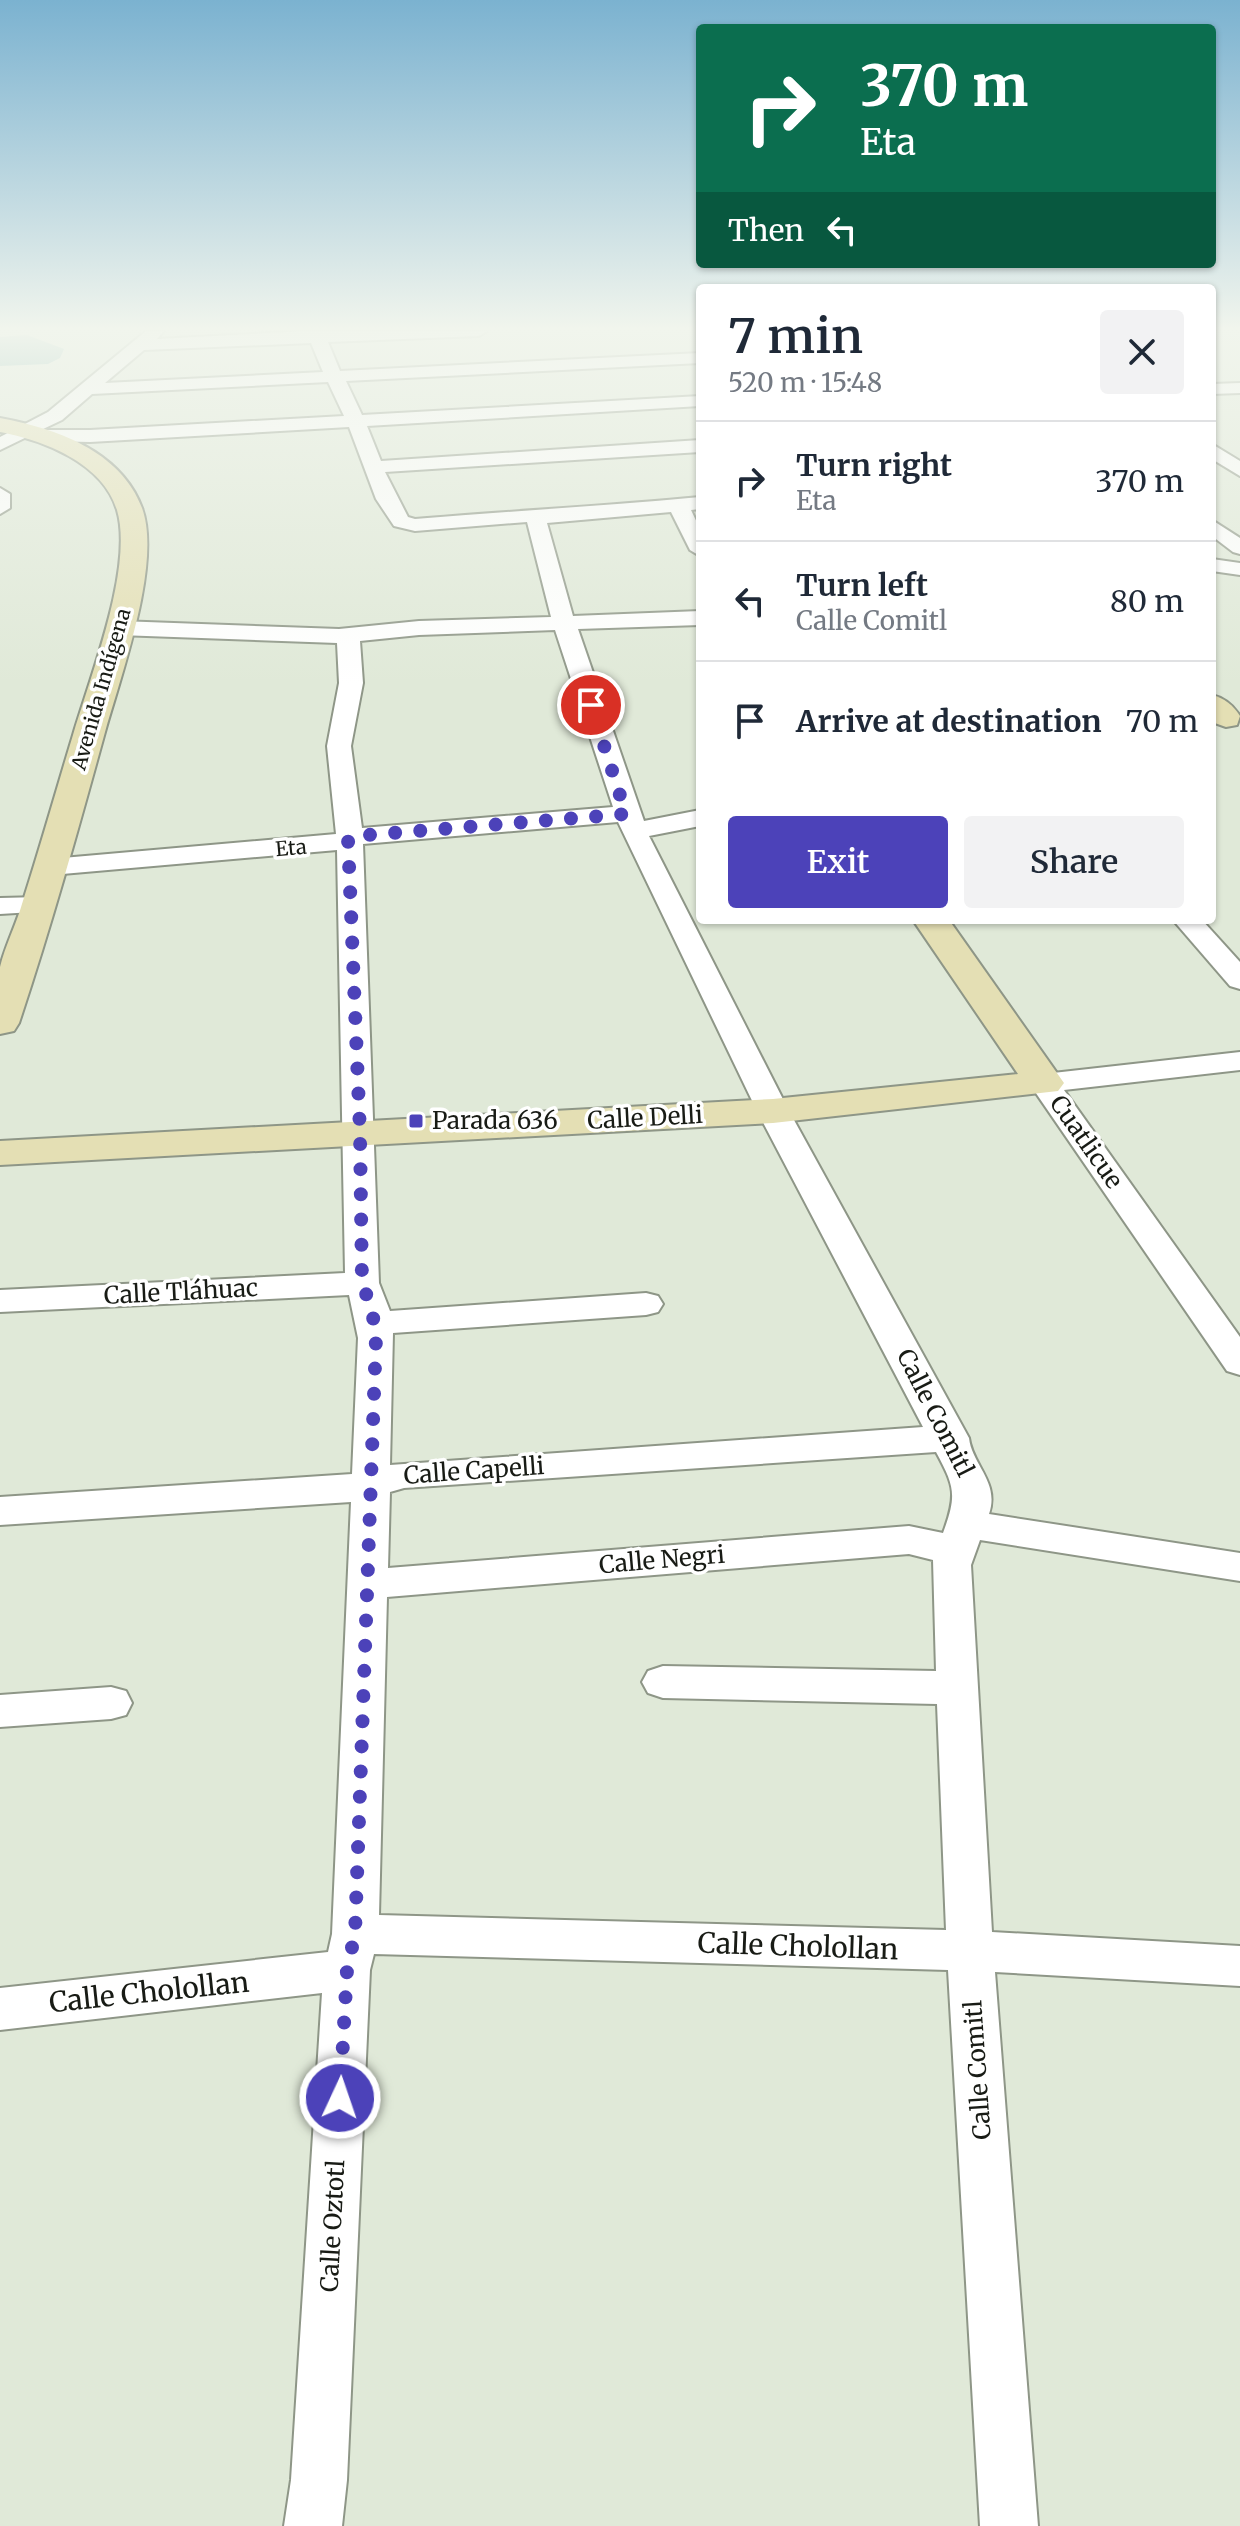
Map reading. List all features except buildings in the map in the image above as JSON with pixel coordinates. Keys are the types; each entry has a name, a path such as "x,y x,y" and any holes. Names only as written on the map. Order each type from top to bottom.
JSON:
{"street":[{"name":"Avenida Indígena","path":"0,1023 40,905 119,628 134,561 129,501 120,485 99,465 67,449"},
{"path":"366,449 398,521 404,524 696,503"},
{"path":"372,467 655,449"},
{"path":"1216,453 1240,470"},
{"path":"1216,470 1240,480"},
{"path":"0,494 0,508"},
{"path":"678,505 696,542"},
{"name":"Calle Comitl","path":"535,516 564,622 630,822 773,1111 950,1438 974,1495 951,1565 970,1951 1009,2526"},
{"path":"1216,529 1240,550 1216,560"},
{"path":"1216,563 1240,569"},
{"path":"119,628 348,636 386,630 696,618"},
{"name":"Calle Oztotl","path":"313,2526 319,2480 351,1952 368,1584 375,1323 362,1283 349,819 339,746 351,683 348,636"},
{"name":"Eta","path":"51,867 329,844 368,835 696,818"},
{"path":"0,906 40,905"},
{"name":"Cuatlicue","path":"934,924 1235,1348"},
{"path":"1191,924 1240,980"},
{"name":"Calle Delli","path":"0,1153 773,1111 1240,1061"},
{"name":"Calle Tláhuac","path":"0,1301 362,1283"},
{"path":"375,1323 646,1304"},
{"name":"Calle Capelli","path":"0,1511 340,1491 404,1475 950,1438"},
{"name":"Calle Negri","path":"368,1584 960,1537 1240,1567"},
{"path":"663,1682 958,1688"},
{"path":"0,1711 111,1703"},
{"name":"Calle Cholollan","path":"0,2009 351,1952 970,1951 1240,1966"}],"place":[{"name":"Parada 636","path":"416,1121"}],"route":[{"path":"340,2098 347,1970 355,1934 376,1338 372,1310 362,1283 360,1132 348,839 626,814 591,705"}]}
